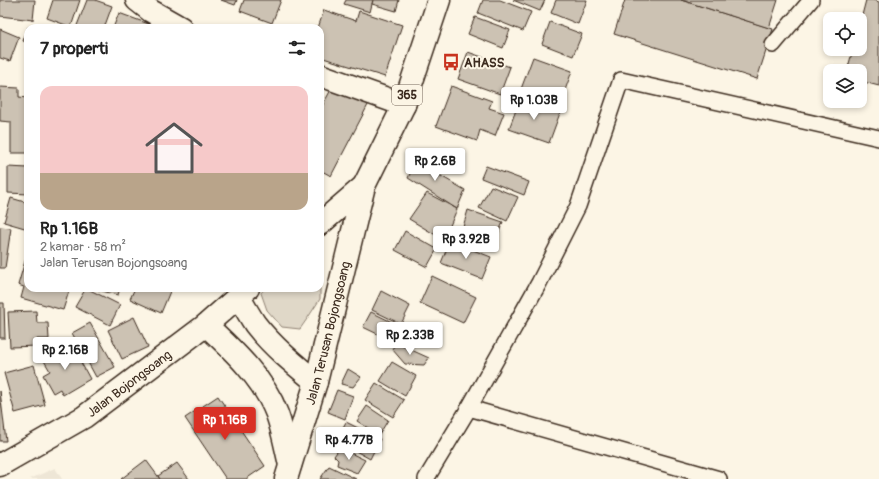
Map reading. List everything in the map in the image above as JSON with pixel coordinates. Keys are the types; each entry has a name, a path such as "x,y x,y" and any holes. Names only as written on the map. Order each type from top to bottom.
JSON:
{"main road":[{"path":"137,0 174,24"},
{"name":"365","path":"364,186 404,105 439,0"},
{"path":"324,76 404,105"},
{"path":"324,221 364,186"},
{"name":"Jalan Terusan Bojongsoang","path":"288,472 316,382 364,186"},
{"path":"243,292 255,323 270,342 291,362 316,382"},
{"name":"Jalan Bojongsoang","path":"0,465 84,417 206,325 243,292"},
{"path":"206,325 226,343 256,377 267,394 276,413 282,433 288,472"}],"lane":[{"path":"773,44 811,0"},
{"path":"426,479 469,408 539,282 578,206 621,80 879,138"},
{"path":"469,408 719,479"}],"shaded area":[{"path":"320,292 320,299 300,329 282,327 267,310 261,293"},
{"path":"55,468 62,479 30,479"}],"building":[{"path":"0,0 35,0 33,20 0,16"},
{"path":"53,0 80,0 72,24 63,24 47,18"},
{"path":"87,0 95,0 112,6 105,24 78,24"},
{"path":"221,0 237,0 235,5"},
{"path":"244,0 281,0 272,23 240,11"},
{"path":"346,0 373,0 370,12 344,4"},
{"path":"373,0 399,0 396,11 372,4"},
{"path":"483,0 500,0 531,12 523,31 478,13"},
{"path":"513,0 545,0 540,11"},
{"path":"556,0 587,0 578,24 551,13"},
{"path":"625,0 681,0 773,29 757,79 614,34"},
{"path":"681,0 778,0 769,28"},
{"path":"866,0 879,2 879,86 867,83 867,64 849,64 851,56 867,56 867,12 863,12"},
{"path":"324,10 356,21 359,11 402,25 385,77 324,58 324,24 319,24"},
{"path":"119,13 149,24 115,24"},
{"path":"475,17 510,30 503,48 468,34"},
{"path":"550,22 582,34 573,56 542,44"},
{"path":"0,29 19,37 10,61 0,58"},
{"path":"468,52 510,67 500,94 458,79"},
{"path":"533,57 572,71 560,104 521,89"},
{"path":"334,84 369,103 331,176 324,172 324,103"},
{"path":"451,86 492,101 489,108 504,113 495,136 480,130 477,141 436,126"},
{"path":"0,87 19,88 19,97 24,98 24,153 11,153 11,122 0,121"},
{"path":"520,99 560,113 549,143 509,129"},
{"path":"419,154 436,161 434,172 465,190 457,209 408,178"},
{"path":"486,166 529,182 524,195 481,178"},
{"path":"8,167 24,168 24,194 8,193"},
{"path":"491,186 518,197 507,221 479,208"},
{"path":"427,193 457,209 444,240 409,219"},
{"path":"11,198 24,202 24,228 4,222"},
{"path":"468,210 503,222 492,249 460,237"},
{"path":"0,227 11,228 5,268 0,268"},
{"path":"405,231 437,249 427,267 395,250"},
{"path":"450,241 491,257 482,279 441,263"},
{"path":"24,265 24,287 18,285"},
{"path":"432,276 476,297 463,323 420,303"},
{"path":"24,287 24,292 69,292 63,310 21,298"},
{"path":"381,291 410,306 401,324 372,310"},
{"path":"84,292 94,292 120,305 110,325 75,307"},
{"path":"106,292 119,292 118,295"},
{"path":"133,292 170,292 161,313 130,299"},
{"path":"0,303 4,303 5,338 0,338"},
{"path":"36,311 37,323 48,323 49,339 37,339 37,346 10,347 8,312"},
{"path":"371,312 398,325 390,340 363,327"},
{"path":"134,317 148,347 122,359 108,330"},
{"path":"90,323 115,367 96,377 72,333"},
{"path":"396,343 429,358 424,365 405,364 392,349"},
{"path":"71,344 90,379 63,395 60,389 53,393 43,375 50,371 43,359"},
{"path":"392,362 416,376 405,396 380,381"},
{"path":"34,365 45,405 15,413 4,373"},
{"path":"348,369 361,377 353,387 341,384"},
{"path":"376,383 404,400 393,417 365,400"},
{"path":"337,390 353,396 345,419 328,412"},
{"path":"0,391 6,441 0,441"},
{"path":"218,396 265,466 246,479 226,479 185,418"},
{"path":"367,406 388,420 379,435 357,421"},
{"path":"346,422 380,439 370,459 336,440"},
{"path":"340,448 365,460 357,473 337,465 338,460 334,456"},
{"path":"146,460 160,479 121,479"},
{"path":"177,463 189,479 160,479 158,476"},
{"path":"329,466 356,479 320,479"}],"place":[{"name":"AHASS","path":"451,62"}]}
